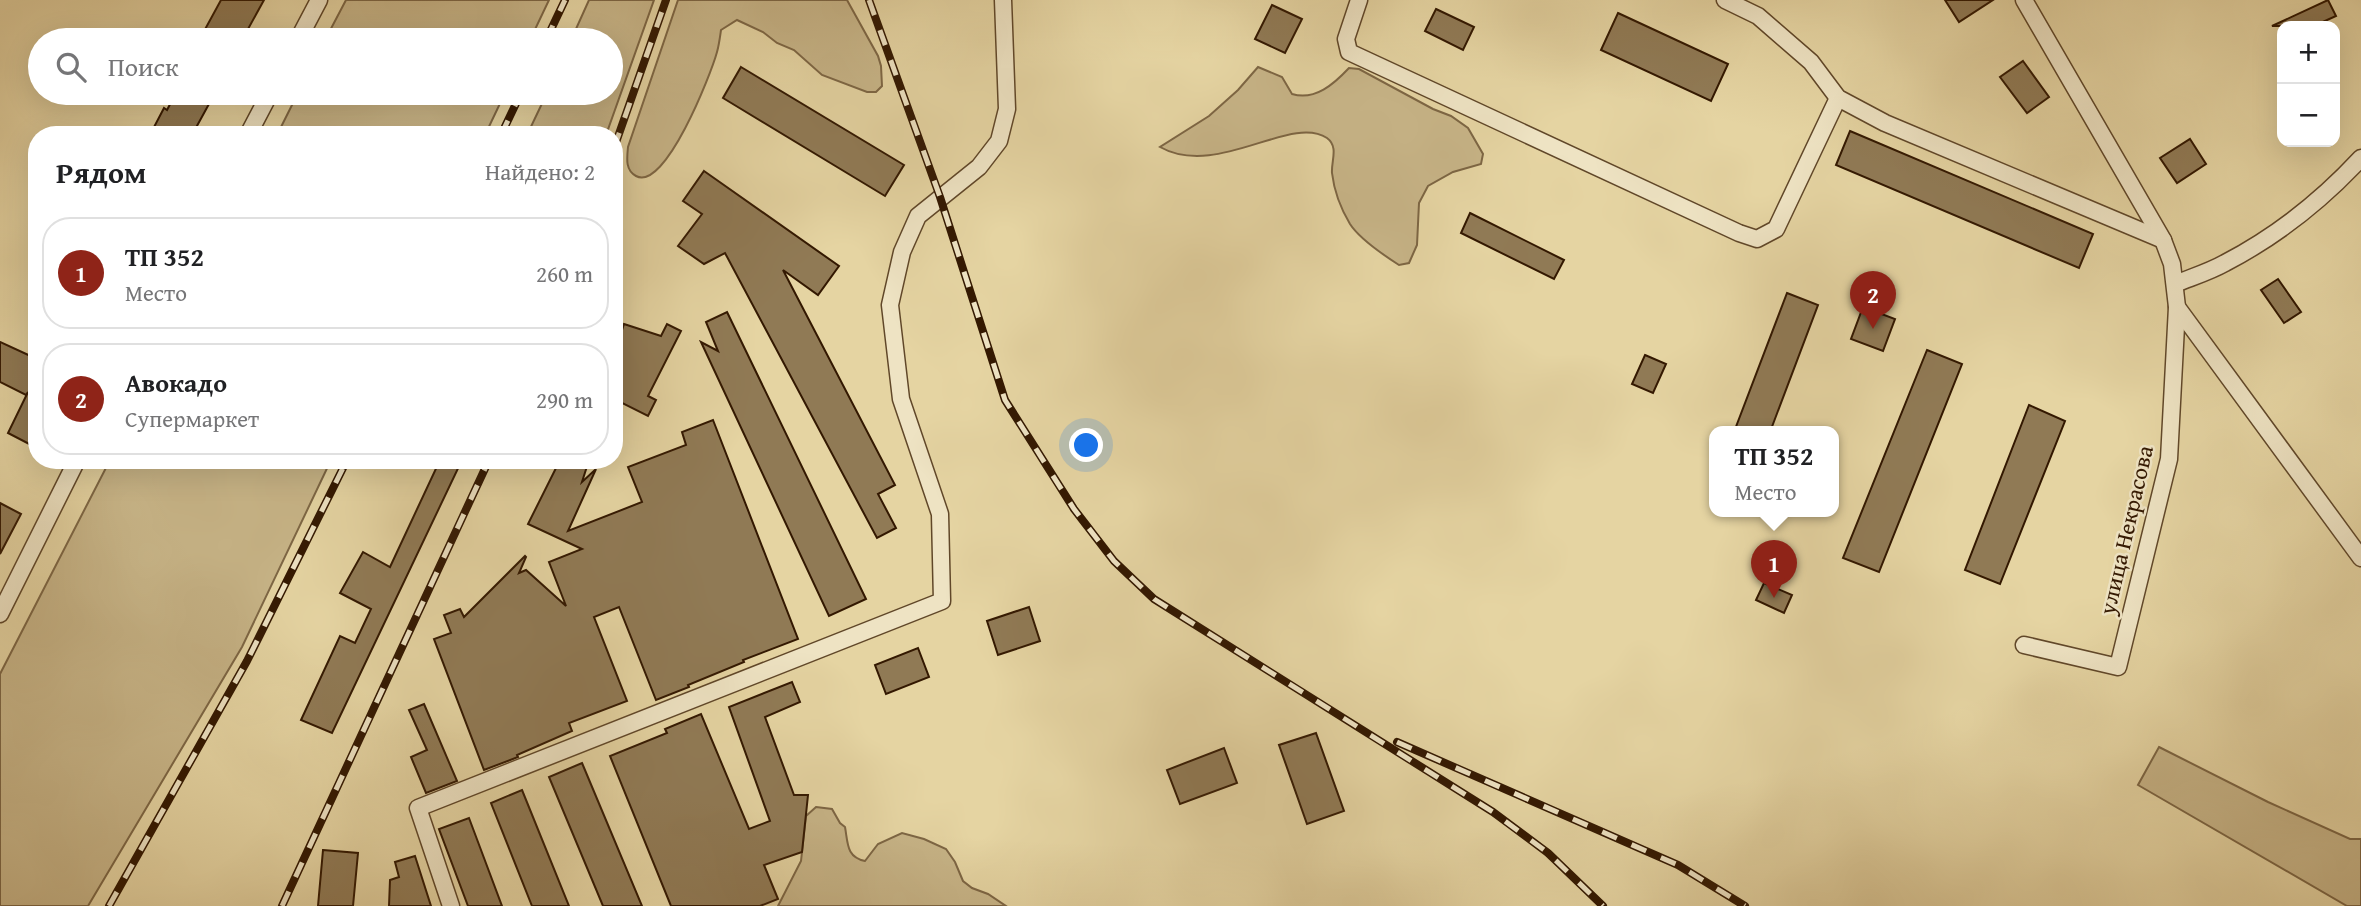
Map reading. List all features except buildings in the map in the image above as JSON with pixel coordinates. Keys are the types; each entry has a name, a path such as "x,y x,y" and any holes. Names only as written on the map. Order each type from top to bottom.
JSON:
{"street":[{"path":"304,28 319,0"},
{"path":"451,906 418,808 942,601 940,514 901,399 890,305 902,252 918,216 979,167 999,141 1007,109 1003,0"},
{"path":"1359,0 1346,39 1349,52 1757,239 1776,229 1838,98"},
{"path":"1724,0 1758,16 1811,62 1838,98 1885,123 2164,240"},
{"name":"улица Некрасова","path":"2024,0 2164,240 2175,284 2177,307 2169,459 2118,667 2024,645"},
{"path":"253,126 264,105"},
{"path":"2175,284 2225,263 2263,239 2339,182 2361,158"},
{"path":"2177,307 2361,558"},
{"path":"0,614 72,469"}],"shaded area":[{"path":"346,0 549,0 536,28 331,28"},
{"path":"589,0 654,0 623,87 623,28 576,28"},
{"path":"678,0 847,0 878,56 882,86 876,92 867,92 822,75 794,50 737,20 721,30 717,52 706,83 673,150 648,176 636,176 628,167 628,147"},
{"path":"1258,67 1282,77 1292,94 1300,96 1324,90 1349,68 1359,69 1451,116 1468,128 1483,154 1481,164 1453,172 1428,186 1419,203 1417,245 1409,263 1399,265 1366,241 1350,224 1334,186 1334,150 1327,138 1312,133 1293,134 1205,156 1182,155 1160,147 1209,116 1238,90"},
{"path":"292,105 499,105 489,126 282,126"},
{"path":"541,105 617,105 609,126 531,126"},
{"path":"105,469 327,469 242,647 88,906 0,906 0,674"},
{"path":"2159,747 2268,802 2350,839 2361,839 2361,906 2347,906 2138,785"},
{"path":"816,807 832,809 845,827 851,853 859,859 865,861 878,844 902,833 924,839 946,849 963,881 1006,906 778,906 801,861 806,816"}],"railway":[{"path":"552,28 565,0"},
{"path":"622,126 666,0"},
{"path":"869,0 940,197 1005,400 1074,509 1114,561 1154,599 1493,812 1548,853 1603,906"},
{"path":"505,126 515,105"},
{"path":"109,906 247,661 343,469"},
{"path":"282,906 485,469"},
{"path":"1397,742 1678,865 1745,906"}],"place":[{"name":"Авокадо","path":"1873,329"},
{"name":"ТП 352","path":"1774,598"}]}
